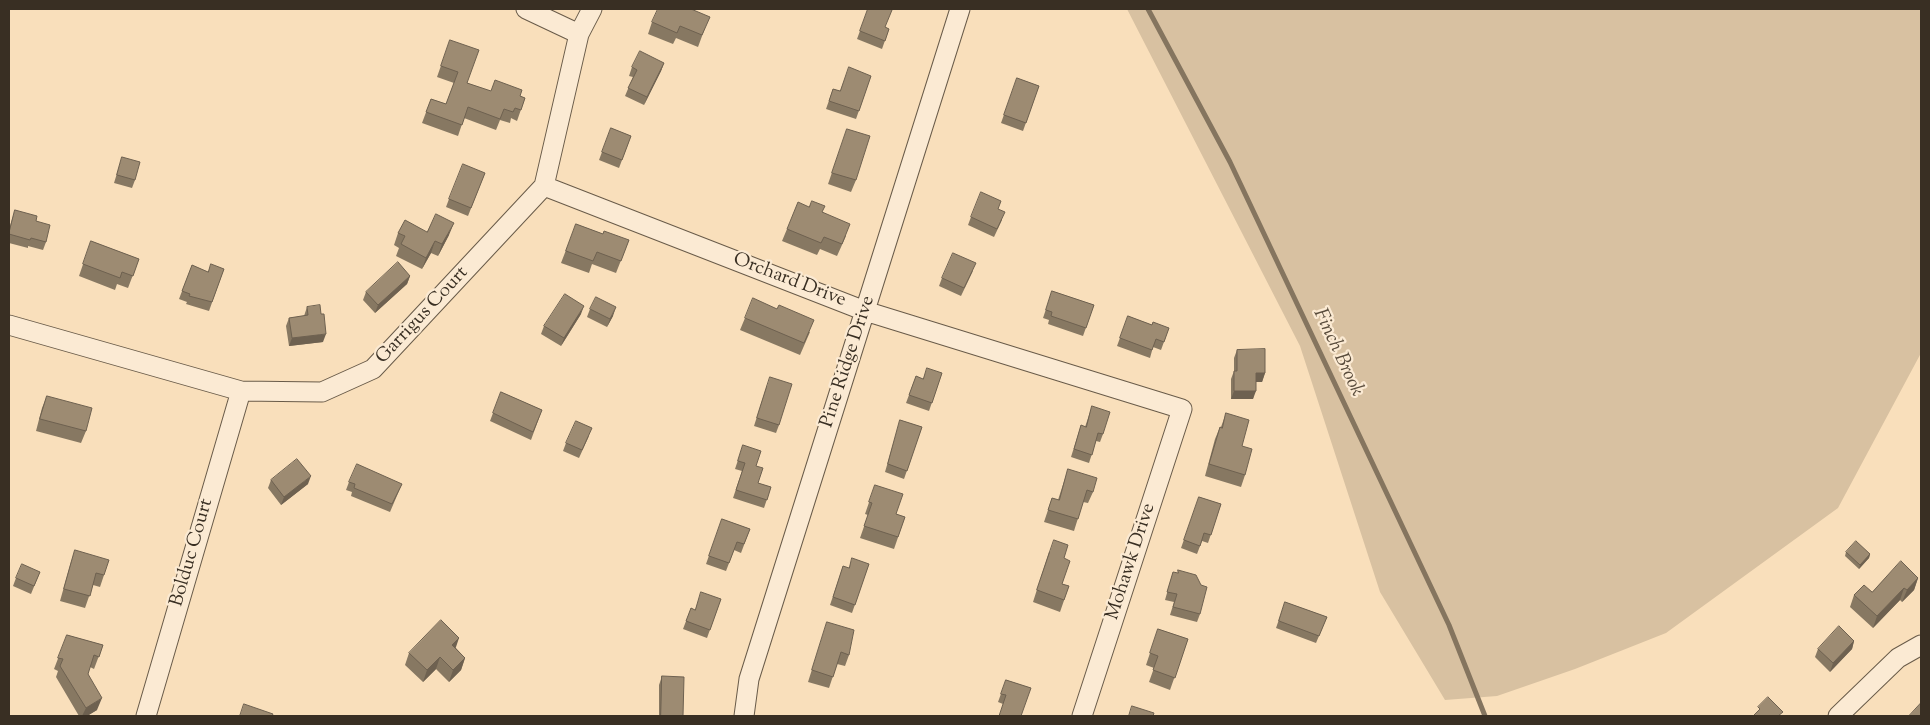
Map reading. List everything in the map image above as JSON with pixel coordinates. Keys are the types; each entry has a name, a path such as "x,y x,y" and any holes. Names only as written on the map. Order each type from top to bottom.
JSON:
{"street":[{"path":"526,9 579,34"},
{"path":"544,186 579,34 592,9"},
{"name":"Pine Ridge Drive","path":"744,716 749,679 960,9"},
{"name":"Orchard Drive","path":"544,186 865,311 1182,408"},
{"name":"Garrigus Court","path":"9,325 241,391 322,392 373,369 544,186"},
{"name":"Bolduc Court","path":"146,716 241,391"},
{"name":"Mohawk Drive","path":"1082,716 1182,408"},
{"path":"1838,716 1898,658 1921,645"}],"shaded area":[{"path":"1127,9 1921,9 1921,353 1838,508 1666,633 1575,669 1497,696 1445,700 1380,592 1300,346"}],"building":[{"path":"658,9 691,9 710,17 702,35 680,26 677,33 652,22"},
{"path":"868,9 892,10 885,27 889,29 885,41 860,31"},
{"path":"450,40 479,50 467,83 491,91 495,80 522,90 520,96 525,98 521,110 515,108 513,112 504,109 500,119 468,107 462,125 426,112 431,99 446,104 458,72 441,66"},
{"path":"640,51 664,63 647,97 628,88 637,70 632,67"},
{"path":"849,67 871,76 859,111 829,101 833,89 840,91"},
{"path":"1017,78 1039,86 1026,123 1004,115"},
{"path":"611,128 631,136 622,160 602,152"},
{"path":"847,129 870,136 856,180 832,173"},
{"path":"122,157 140,162 135,180 117,175"},
{"path":"463,164 485,173 471,208 449,199"},
{"path":"981,192 1001,201 998,209 1005,212 997,229 971,217"},
{"path":"812,201 825,206 822,212 850,224 842,244 824,237 821,243 787,229 798,202 809,207"},
{"path":"15,210 37,216 36,221 50,225 46,242 9,234"},
{"path":"436,214 454,223 442,244 435,241 426,258 401,244 405,236 398,233 405,220 427,232"},
{"path":"576,224 603,234 604,231 629,240 621,261 597,252 593,261 566,251"},
{"path":"91,241 139,259 133,276 122,272 120,278 83,264"},
{"path":"953,253 976,263 964,288 942,278"},
{"path":"398,262 410,276 378,305 366,292"},
{"path":"211,264 224,269 212,302 189,296 190,294 182,291 192,265 208,272"},
{"path":"1052,291 1094,305 1086,328 1051,316 1052,312 1046,310"},
{"path":"565,294 584,306 564,338 544,326"},
{"path":"596,297 616,307 610,319 590,309"},
{"path":"753,298 777,309 779,305 814,320 804,343 745,318"},
{"path":"320,305 321,314 324,314 326,334 292,338 289,318 308,315 307,307"},
{"path":"1128,316 1152,325 1153,322 1169,328 1164,342 1156,339 1152,350 1120,338"},
{"path":"1265,349 1265,373 1256,373 1256,391 1234,391 1234,371 1237,371 1237,350"},
{"path":"927,368 942,373 932,403 909,395 916,376 923,379"},
{"path":"770,377 792,384 779,425 757,418"},
{"path":"501,392 542,410 533,432 493,413"},
{"path":"47,396 92,408 86,431 40,419"},
{"path":"1092,406 1110,412 1103,434 1098,433 1092,455 1074,449 1081,425 1086,427"},
{"path":"1226,413 1249,420 1242,446 1252,449 1245,475 1209,464"},
{"path":"900,420 922,427 907,471 888,464"},
{"path":"576,421 592,428 582,450 566,443"},
{"path":"743,445 761,451 756,466 763,468 758,483 771,487 767,500 736,490 745,463 738,461"},
{"path":"297,459 311,476 284,497 271,480"},
{"path":"357,464 402,484 392,504 354,488 355,484 349,482"},
{"path":"1068,469 1097,478 1093,492 1087,490 1078,519 1048,510 1052,498 1059,500"},
{"path":"875,485 903,494 896,514 905,517 898,537 864,526 872,503 869,502"},
{"path":"1199,497 1221,504 1211,535 1204,533 1200,546 1184,540"},
{"path":"722,519 750,529 744,544 737,542 729,563 709,556"},
{"path":"1054,540 1068,545 1064,558 1070,561 1062,584 1069,586 1064,600 1037,590"},
{"path":"1856,541 1870,554 1860,565 1846,552"},
{"path":"75,550 109,560 104,575 96,573 90,596 64,589"},
{"path":"852,558 869,564 855,605 833,597 843,566 849,568"},
{"path":"1901,561 1918,578 1907,590 1904,588 1877,616 1854,595 1864,585 1872,592"},
{"path":"22,564 40,572 34,586 16,578"},
{"path":"1178,570 1196,575 1201,585 1207,587 1200,614 1173,607 1177,594 1167,592 1173,572 1178,573"},
{"path":"701,592 721,599 710,630 686,621 691,608 695,610"},
{"path":"1285,602 1327,617 1319,636 1279,621"},
{"path":"441,620 459,638 452,645 465,658 453,670 440,657 427,670 409,653"},
{"path":"827,622 854,630 849,655 841,652 833,677 812,670"},
{"path":"1839,626 1854,641 1833,663 1818,649"},
{"path":"1158,629 1188,639 1175,678 1153,670 1158,656 1150,653"},
{"path":"67,635 103,645 99,657 94,655 88,674 102,698 86,708 60,666 63,659 58,658"},
{"path":"662,676 684,677 683,716 661,716"},
{"path":"1006,680 1031,688 1021,716 999,716 1006,695 1001,694"},
{"path":"1768,697 1783,712 1778,716 1753,716 1760,709 1758,707"},
{"path":"1921,703 1921,716 1909,716"},
{"path":"244,704 273,714 272,716 240,716"},
{"path":"1132,706 1154,713 1153,716 1129,716"}],"waterway":[{"name":"Finch Brook","path":"1148,9 1230,162 1449,625 1485,716"}]}
